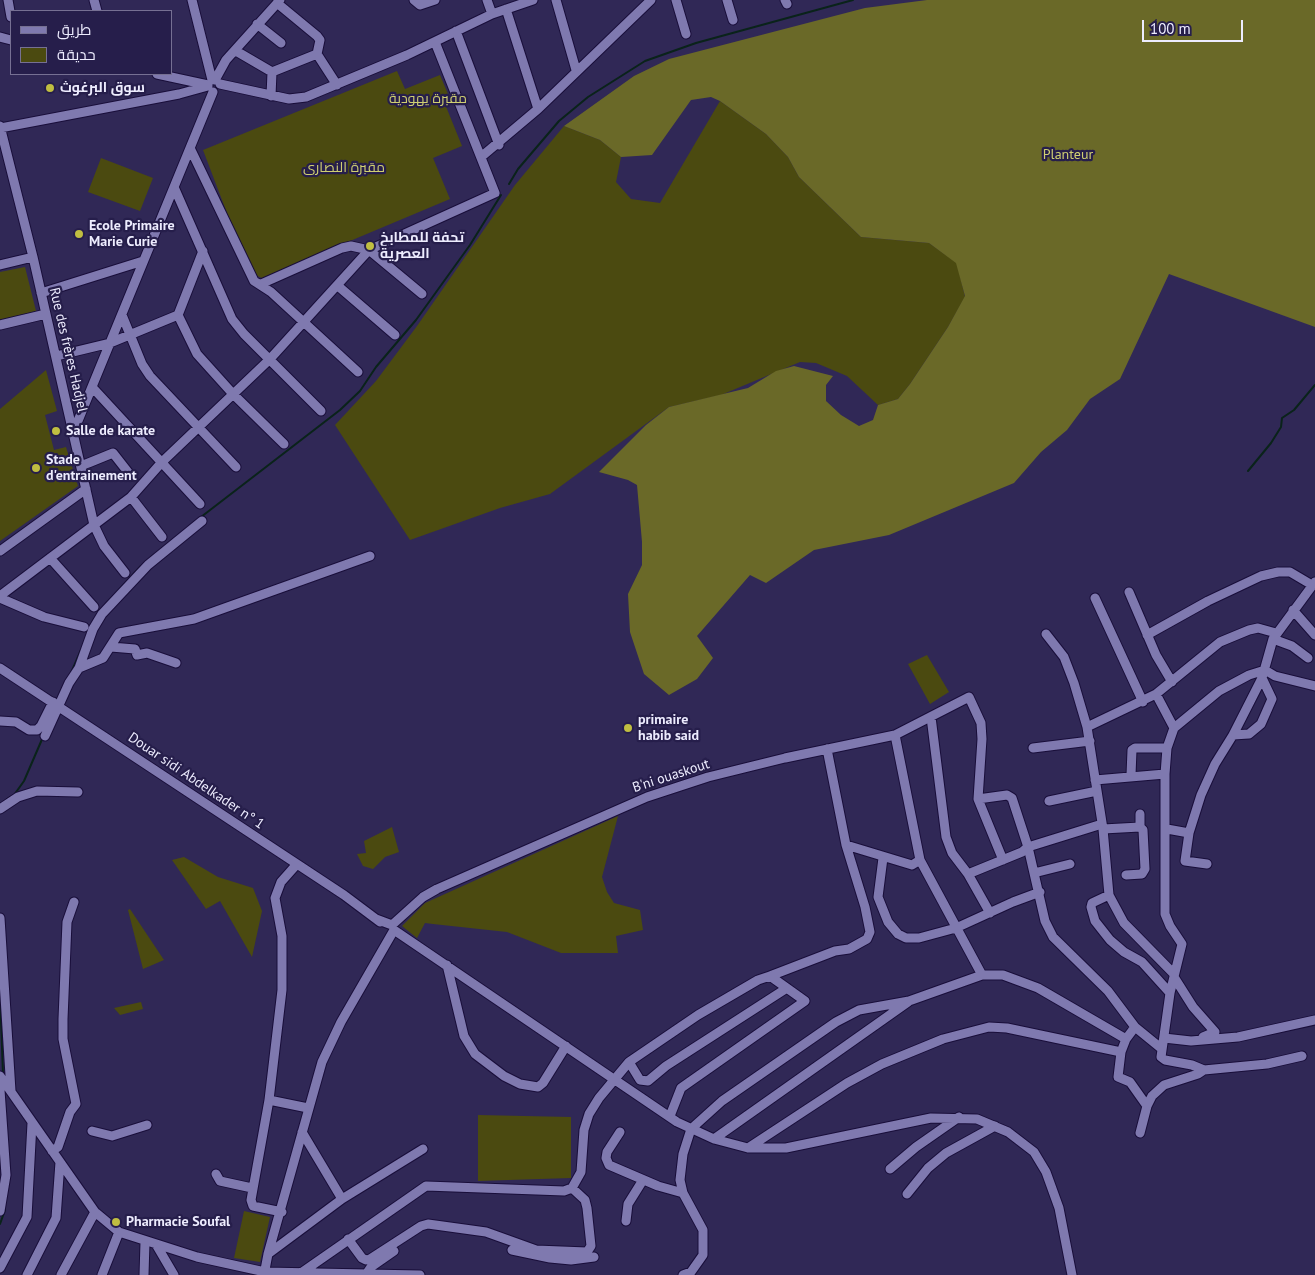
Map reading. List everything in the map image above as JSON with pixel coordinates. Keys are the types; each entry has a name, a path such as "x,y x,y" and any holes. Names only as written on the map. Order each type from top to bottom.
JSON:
{"street":[{"path":"192,0 213,85"},
{"path":"414,0 420,5 434,0"},
{"path":"487,0 492,14"},
{"path":"161,75 179,80 289,99 306,97 435,42 492,14 533,0"},
{"path":"556,0 576,70"},
{"path":"482,157 499,145 538,109 576,70 651,0"},
{"path":"676,0 686,34"},
{"path":"727,0 733,20"},
{"path":"206,60 214,65 226,60 279,2 320,40 317,54 337,85"},
{"path":"506,9 538,109"},
{"path":"257,24 281,43"},
{"path":"456,31 499,145"},
{"path":"84,627 44,618 0,597 131,497 162,462 270,359 369,250 495,193 435,42"},
{"path":"236,51 272,72"},
{"path":"272,72 317,54"},
{"path":"73,433 190,148 213,85 226,60"},
{"path":"271,96 272,72"},
{"path":"179,80 182,84 179,94"},
{"path":"0,127 179,94 213,85"},
{"name":"Rue des frères Hadjel","path":"0,127 42,294 94,525 104,546 125,573"},
{"path":"190,148 250,276 358,372"},
{"path":"174,187 232,319 321,411"},
{"path":"261,284 347,246 369,250 422,294"},
{"path":"56,356 110,343 178,315 203,250"},
{"path":"0,265 33,257"},
{"path":"42,294 143,261"},
{"path":"338,286 395,335"},
{"path":"0,325 46,314"},
{"path":"122,315 142,364 150,376 236,467"},
{"path":"178,315 197,354 233,394 284,444"},
{"path":"92,387 200,504"},
{"path":"81,466 113,453 131,476"},
{"path":"0,551 86,489"},
{"path":"131,497 162,537"},
{"path":"0,721 16,722 29,730 37,730 79,668 93,629 102,614 148,565 202,521"},
{"path":"79,668 100,660 111,647 119,632 178,623 210,614 370,556"},
{"path":"50,558 94,607"},
{"path":"1147,635 1208,601 1261,576 1278,572 1290,572 1314,583 1275,636 1263,674 1233,734 1215,764 1201,795 1189,832 1185,861 1207,864"},
{"path":"1129,592 1156,654 1172,682"},
{"path":"1095,598 1143,702"},
{"path":"1293,610 1315,634"},
{"path":"1086,728 1143,702 1156,694 1220,642 1236,634 1258,628 1292,646 1308,658"},
{"path":"1046,634 1064,657 1074,683 1090,741 1103,827 1109,895 1124,923 1174,975 1193,1007 1215,1032 1191,1041"},
{"path":"111,647 135,649 137,655 147,653 176,663"},
{"name":"Douar sidi Abdelkader n° 1","path":"0,668 297,864 376,919 394,927 411,941 613,1079 691,1129 714,1139 748,1148 786,1148 931,1118 959,1117 977,1119 995,1126 1026,1144 1034,1152 1046,1172 1059,1208 1072,1275"},
{"path":"1233,734 1249,734 1257,730 1261,724 1272,699 1263,674"},
{"path":"1302,1056 1257,1065 1204,1070 1192,1065 1165,1060 1161,1057 1170,993 1182,944 1170,926 1165,914 1165,774 1167,748 1174,728 1219,692 1249,675 1263,674 1315,686"},
{"path":"1156,694 1174,728"},
{"name":"B'ni ouaskout","path":"265,1273 268,1254 282,1212 308,1108 322,1062 341,1022 394,927 423,897 638,800 708,778 827,749 895,736 969,696 981,723 982,739 978,799"},
{"path":"46,736 56,704"},
{"path":"931,717 946,837 952,853 968,874 990,912"},
{"path":"895,736 920,860 982,975"},
{"path":"1033,748 1090,741"},
{"path":"1131,776 1132,750 1135,748 1167,748"},
{"path":"301,1273 426,1186 564,1191 572,1188 581,1172 584,1130 589,1114 613,1079 629,1062 698,1015 758,980 834,951 849,949 868,939 870,932 865,907 846,845 827,749"},
{"path":"1095,780 1165,774"},
{"path":"0,809 18,797 37,791 78,792"},
{"path":"1049,801 1097,791"},
{"path":"1003,860 978,799 1007,795 1012,798 1028,847 1040,892 1045,921 1052,937 1108,991 1135,1027 1162,1049"},
{"path":"1140,814 1140,827"},
{"path":"968,874 1003,860 1028,847 1103,827 1140,827 1145,832 1145,869 1142,874 1126,876"},
{"path":"1166,829 1189,832"},
{"path":"846,845 912,866 920,860"},
{"path":"883,858 878,897 888,922 898,934 906,938 919,938 956,928 1040,892"},
{"path":"282,1212 253,1206 251,1200 269,1100 282,990 282,936 275,898 281,882 297,864"},
{"path":"1034,873 1070,864"},
{"path":"1109,895 1092,903 1091,907 1095,921 1110,940 1124,952 1142,962 1170,993"},
{"path":"52,1151 58,1147 70,1112 76,1104 63,1039 67,922 74,902"},
{"path":"0,918 11,1092"},
{"path":"447,965 464,1036 476,1054 504,1076 520,1084 538,1087 543,1083 566,1046"},
{"path":"683,1275 691,1272 704,1255 703,1230 683,1193 680,1170 691,1129 722,1101 836,1022 859,1010 909,1001 982,975 1003,976 1038,988 1126,1039"},
{"path":"670,1116 681,1088 805,1001 770,976"},
{"path":"629,1062 640,1080 648,1081 666,1066 787,988"},
{"path":"714,1139 909,1001"},
{"path":"1164,1038 1191,1041 1251,1035 1315,1020"},
{"path":"748,1148 847,1083 882,1064 943,1039 989,1027 1007,1028 1121,1052"},
{"path":"1135,1027 1126,1039 1121,1052 1118,1078 1130,1082 1147,1106"},
{"path":"1140,1133 1147,1106 1152,1096 1164,1085 1198,1074 1204,1070"},
{"path":"2,1078 95,1212 119,1232 145,1242 212,1262 265,1273 420,1275"},
{"path":"0,1211 6,1175 0,1090 2,1078"},
{"path":"269,1100 308,1108"},
{"path":"890,1169 916,1147 959,1117"},
{"path":"0,1268 28,1217 32,1123"},
{"path":"92,1131 112,1136 147,1125"},
{"path":"907,1194 928,1168 946,1153 995,1126"},
{"path":"302,1132 342,1199"},
{"path":"620,1132 607,1152 606,1158 609,1165 643,1180 683,1193"},
{"path":"268,1254 342,1199 423,1149"},
{"path":"27,1275 56,1218 60,1162"},
{"path":"216,1174 220,1181 252,1188"},
{"path":"626,1222 628,1204 643,1180"},
{"path":"348,1239 362,1258 366,1260 370,1260 421,1226 428,1224 486,1232 536,1250 587,1252 591,1246 587,1208 585,1200 572,1188"},
{"path":"61,1275 95,1212"},
{"path":"102,1275 119,1232"},
{"path":"144,1275 145,1242"},
{"path":"158,1246 174,1275"},
{"path":"512,1250 550,1258 571,1260 594,1257"},
{"path":"367,1273 371,1267 394,1251"}],"green space":[{"name":"Planteur","path":"927,0 1315,0 1315,327 1169,274 1120,379 1090,399 1067,430 1041,452 1014,483 889,535 814,550 766,583 750,575 697,636 713,658 697,679 669,695 644,674 630,632 628,594 642,565 637,485 628,480 599,472 646,425 669,407 748,388 776,371 794,366 833,376 826,385 826,401 841,415 859,426 873,420 878,405 898,399 910,384 948,327 965,296 956,263 929,243 861,237 799,177 788,157 766,134 720,101 711,97 691,100 652,155 621,157 600,140 564,126 634,76 669,59 865,8"},
{"name":"مقبرة النصارى","path":"397,71 405,89 440,75 451,101 445,104 462,146 433,158 450,199 262,278 255,275 241,250 203,150"},
{"path":"720,101 766,134 788,157 799,177 861,237 929,243 957,263 965,297 948,327 910,384 898,399 878,405 847,376 816,363 800,362 721,395 669,407 550,494 500,508 410,540 335,425 376,381 417,326 515,185 564,126 600,140 621,157 616,182 631,199 660,203"},
{"path":"101,158 153,178 140,211 88,192"},
{"path":"25,267 36,311 0,320 0,272"},
{"name":"Stade d'entrainement","path":"46,370 57,411 45,415 54,450 66,447 78,486 0,541 0,409"},
{"path":"927,655 949,692 930,704 908,664"},
{"path":"618,816 602,877 607,892 614,903 640,910 643,930 616,936 618,953 561,953 507,932 425,923 417,938 402,926 425,903"},
{"path":"392,827 399,852 385,857 373,869 363,866 357,854 366,853 364,841"},
{"path":"184,857 218,877 253,888 262,911 252,957 220,901 206,909 172,860"},
{"path":"130,909 164,960 143,969 128,910"},
{"path":"141,1002 143,1009 120,1015 114,1008"},
{"path":"478,1115 571,1117 571,1178 478,1181"},
{"path":"244,1211 270,1217 260,1262 234,1258"}],"waterway":[{"path":"509,184 518,169 559,121 588,97 645,61 696,43 853,0"},
{"path":"201,517 340,410 360,391 376,367 416,320 470,245 501,195"},
{"path":"1248,471 1271,443 1281,427 1282,418 1294,410 1315,385"},
{"path":"147,561 155,554"},
{"path":"106,604 141,566"},
{"path":"71,673 81,650"},
{"path":"7,799 14,795 24,781 43,737"},
{"path":"0,995 3,1074"},
{"path":"0,1224 5,1210"}],"place":[{"name":"سوق البرغوث","path":"50,88"},
{"name":"Ecole Primaire Marie Curie","path":"79,234"},
{"name":"تحفة للمطابخ العصرية","path":"370,246"},
{"name":"Salle de karate","path":"56,431"},
{"name":"Stade d'entrainement","path":"36,468"},
{"name":"primaire habib said","path":"628,728"},
{"name":"Pharmacie Soufal","path":"116,1222"}],"park label":[{"name":"مقبرة يهودية","path":"428,99"}]}
